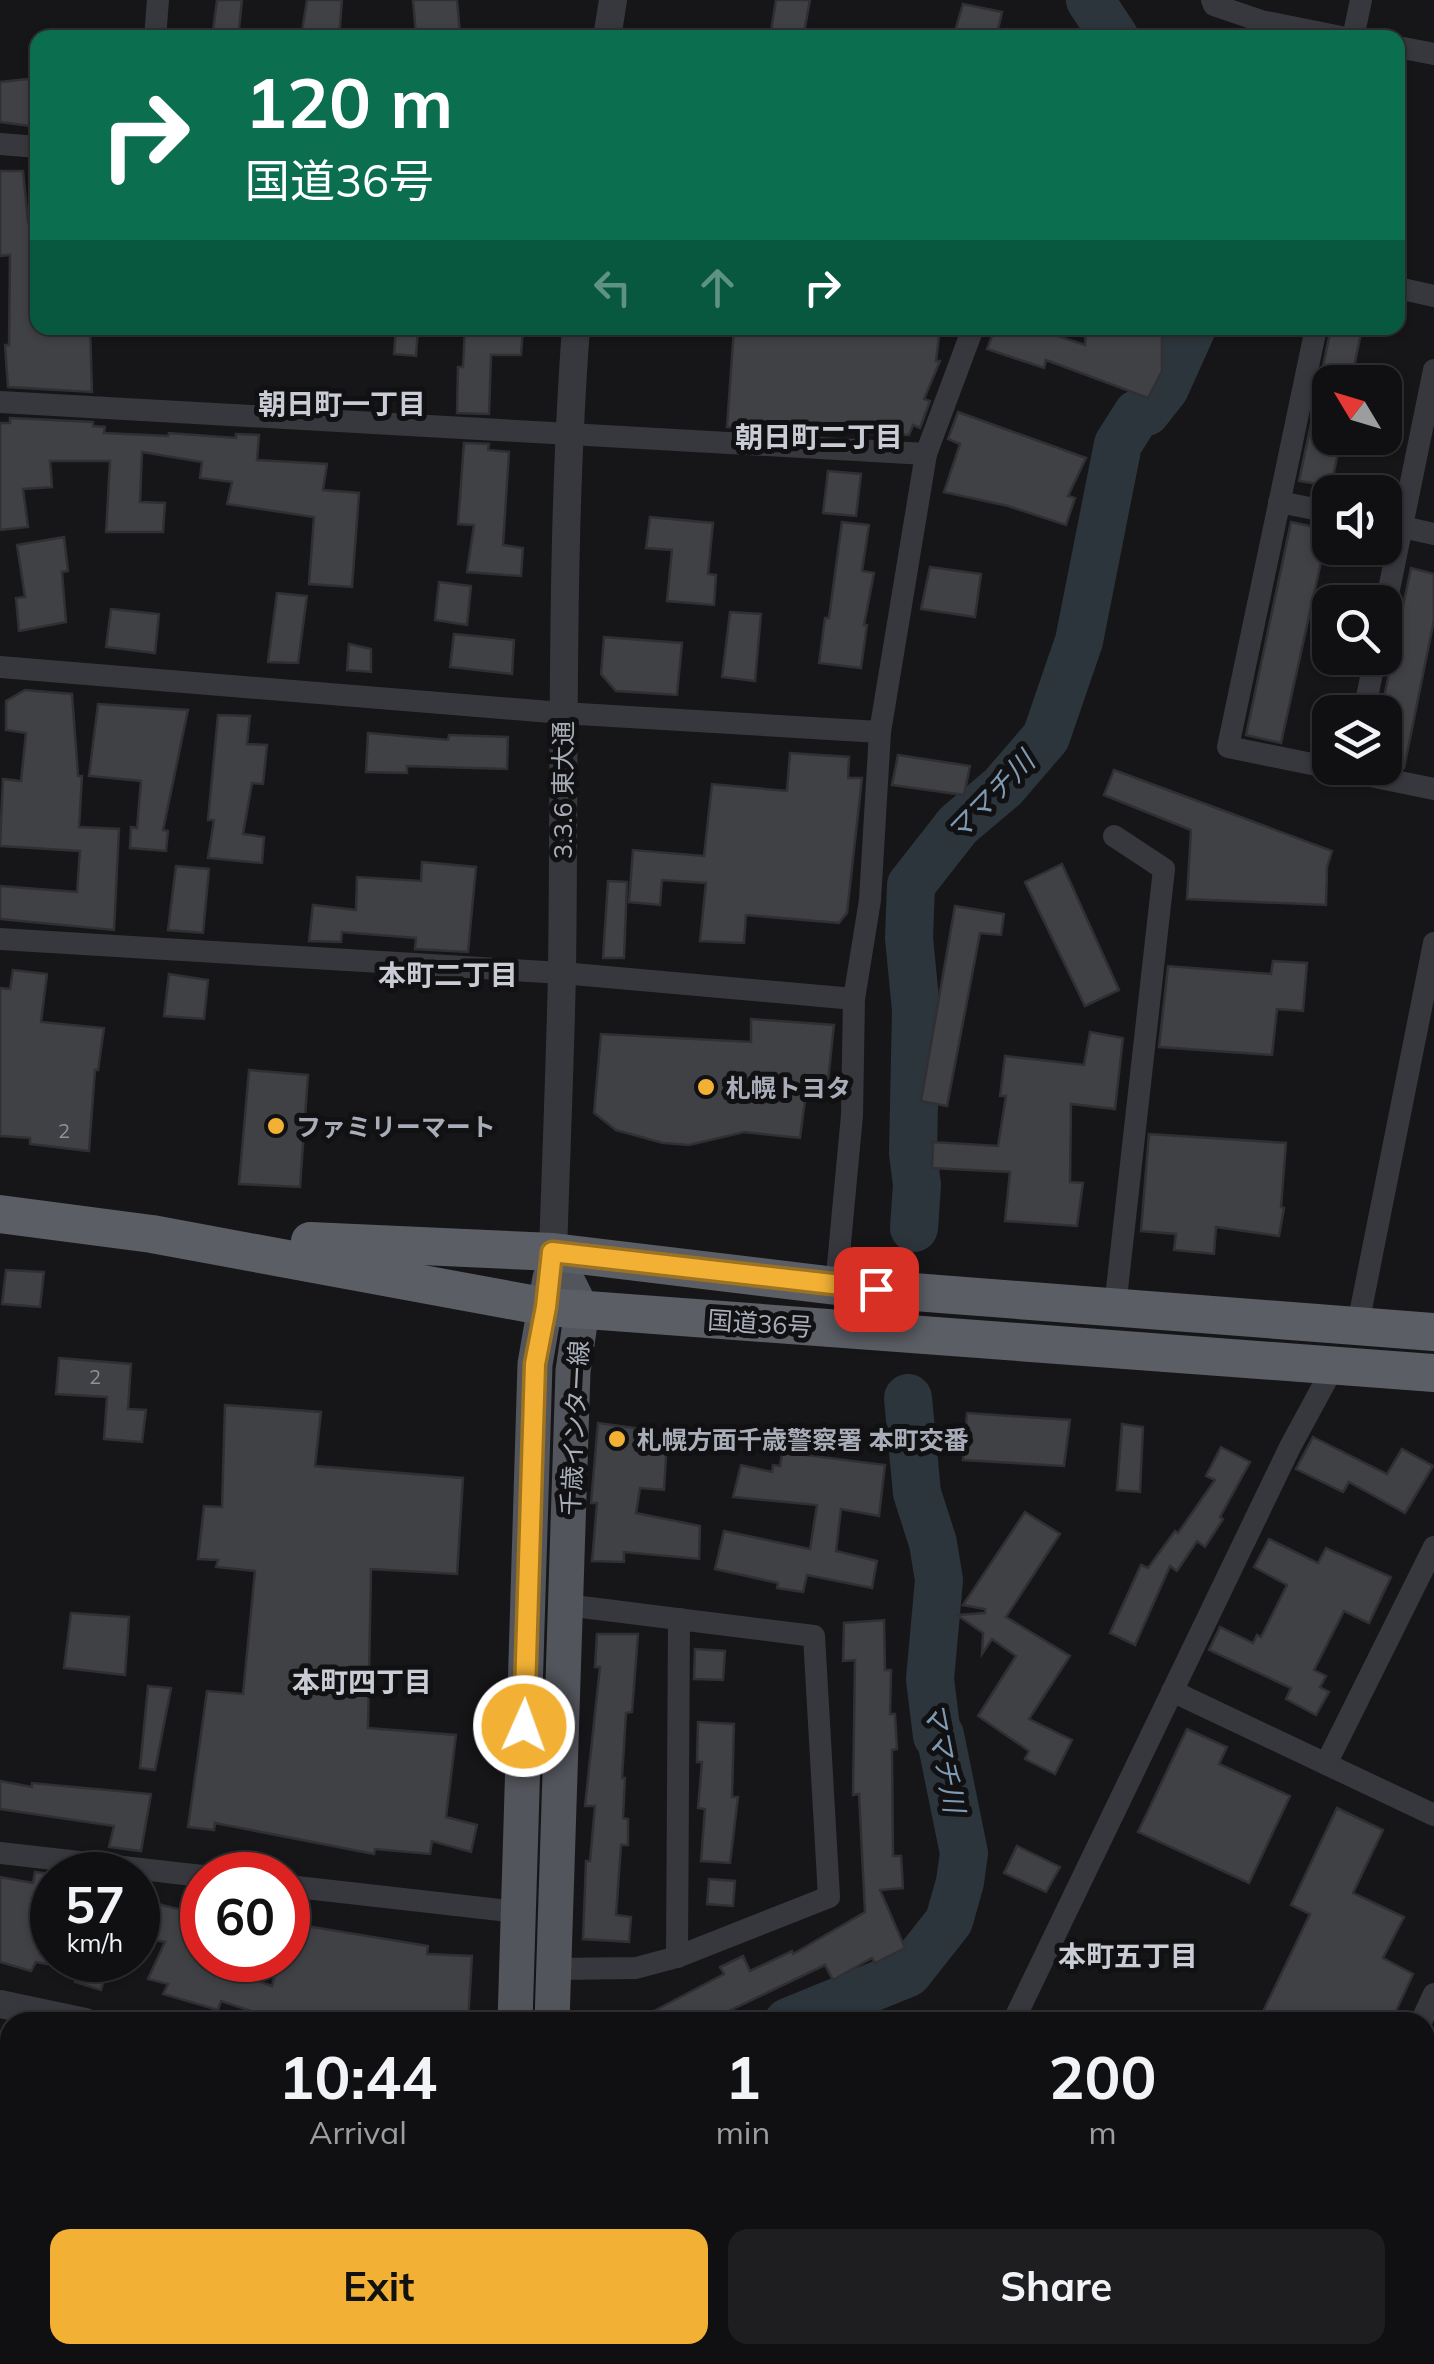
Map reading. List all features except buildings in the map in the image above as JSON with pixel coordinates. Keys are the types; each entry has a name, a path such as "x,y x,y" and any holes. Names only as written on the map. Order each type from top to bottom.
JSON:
{"highway":[{"name":"国道36号","path":"0,1214 152,1234 564,1308 1434,1373"},
{"name":"国道36号","path":"152,1234 552,1252 836,1286 1434,1332"}],"main road":[{"name":"千歳インター線","path":"552,1252 573,1371 552,2012"},
{"name":"千歳インター線","path":"515,2012 535,1364 564,1308"}],"street":[{"path":"156,30 158,0"},
{"path":"607,30 612,0"},
{"path":"1212,0 1214,6 1261,21 1308,30"},
{"path":"1352,30 1361,0"},
{"path":"1405,48 1434,54"},
{"path":"0,144 30,146"},
{"path":"1405,290 1434,296"},
{"name":"3.3.6 東大通","path":"552,1252 562,973 568,435 575,335"},
{"path":"836,1286 852,1115 854,998 870,900 880,732 926,454 970,335"},
{"path":"1312,763 1228,747 1315,335"},
{"path":"1402,494 1434,370"},
{"path":"0,402 926,454"},
{"path":"1279,502 1312,508"},
{"path":"1402,527 1434,534"},
{"path":"0,667 562,713 880,732"},
{"path":"1402,782 1434,789"},
{"path":"1114,836 1164,869 1115,1307"},
{"path":"0,939 562,973 854,998"},
{"path":"1358,1324 1434,943"},
{"path":"1018,2012 1290,1447 1334,1364"},
{"path":"1326,1764 1434,1547"},
{"path":"554,1969 636,1968 677,1957 829,1897 814,1636 566,1605"},
{"path":"677,1957 679,1619"},
{"path":"1172,1691 1434,1815"},
{"path":"0,1853 180,1873"},
{"path":"310,1888 518,1912"},
{"path":"0,2004 38,2012"}],"waterway":[{"name":"ママチ川","path":"1090,0 1110,30"},
{"name":"ママチ川","path":"914,1228 916,1010 909,938 911,885 958,825 1003,787 1046,737 1079,641 1118,444 1137,414 1146,412 1165,388 1189,335"},
{"name":"ママチ川","path":"812,2012 908,1973 949,1921 960,1882 964,1853 940,1735 937,1736 930,1679 939,1580 933,1543 917,1493 908,1398"}],"place":[{"name":"札幌トヨタ","path":"706,1087"},
{"name":"ファミリーマート","path":"276,1126"},
{"name":"札幌方面千歳警察署 本町交番","path":"617,1439"}],"district":[{"name":"朝日町一丁目","path":"342,403"},
{"name":"朝日町二丁目","path":"819,436"},
{"name":"本町二丁目","path":"448,974"},
{"name":"本町四丁目","path":"362,1681"},
{"name":"本町五丁目","path":"1128,1955"}],"route":[{"path":"524,1726 535,1364 552,1252 876,1289"}]}
